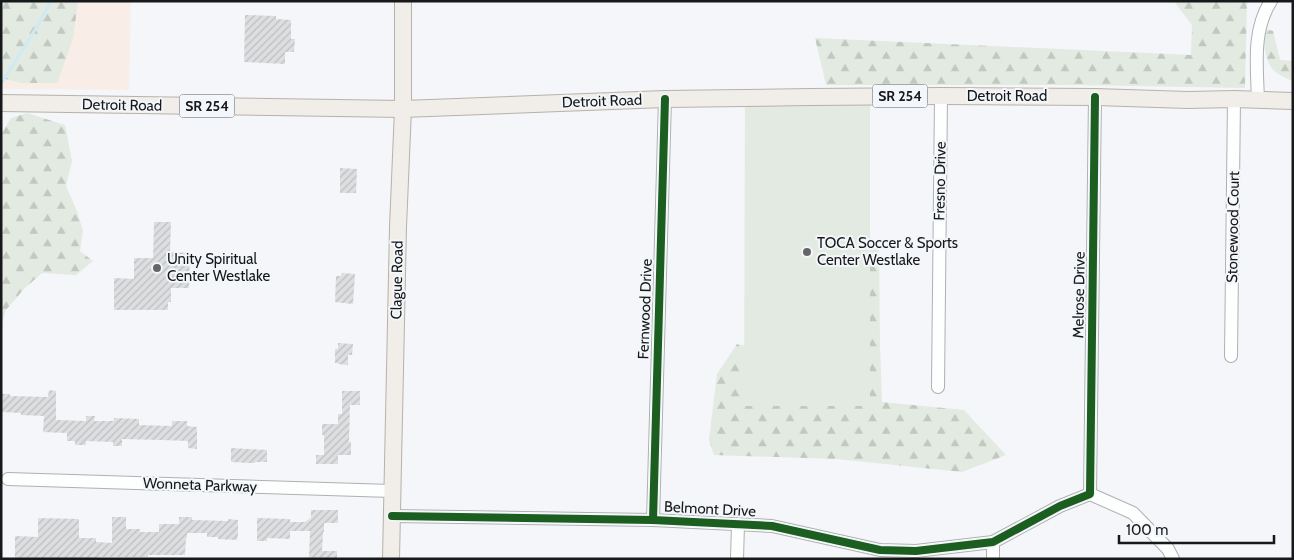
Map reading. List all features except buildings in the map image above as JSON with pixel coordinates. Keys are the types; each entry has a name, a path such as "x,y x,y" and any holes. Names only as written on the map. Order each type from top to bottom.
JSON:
{"main road":[{"name":"Clague Road","path":"392,559 398,228 404,109 403,1"},
{"name":"Detroit Road","path":"6,103 404,109 665,99 941,96 1293,100"}],"street":[{"path":"1258,100 1257,42 1264,11 1271,1"},
{"name":"Fresno Drive","path":"938,387 941,96"},
{"name":"Melrose Drive","path":"1090,494 1095,97"},
{"name":"Fernwood Drive","path":"653,520 665,99"},
{"name":"Stonewood Court","path":"1231,356 1234,99"},
{"name":"Wonneta Parkway","path":"8,479 392,491"},
{"path":"992,559 993,542 1060,506 1090,494 1132,513 1168,549 1172,559"},
{"name":"Belmont Drive","path":"392,516 653,520 772,526 880,550 916,551 993,542"},
{"path":"737,559 738,524"}],"shaded area":[{"path":"1,1 131,1 129,90 1,89"}],"green space":[{"path":"3,1 78,1 73,39 57,83 22,83 1,78 1,65 3,64 1,24"},
{"path":"1175,1 1247,1 1245,88 1077,85 826,85 815,38 1191,55 1192,25"},
{"path":"1264,29 1273,31 1280,60 1293,61 1293,81 1273,70 1268,62 1265,50"},
{"name":"TOCA Soccer & Sports Center Westlake","path":"870,97 870,406 744,406 745,98"},
{"path":"27,113 65,125 72,161 66,186 83,231 80,251 93,261 76,275 42,273 24,289 6,310 1,325 1,135 11,118"},
{"path":"879,244 882,402 964,410 1006,455 962,472 837,459 714,455 709,440 717,374 737,344 851,370 847,245"}],"waterway":[{"path":"1,84 51,1"}],"cycle path":[{"path":"392,516 653,520 772,526 880,550 916,551 993,542 1060,506 1090,494 1095,97"},
{"path":"653,520 665,99"}],"place":[{"name":"TOCA Soccer & Sports Center Westlake","path":"807,252"},
{"name":"Unity Spiritual Center Westlake","path":"157,268"}]}
